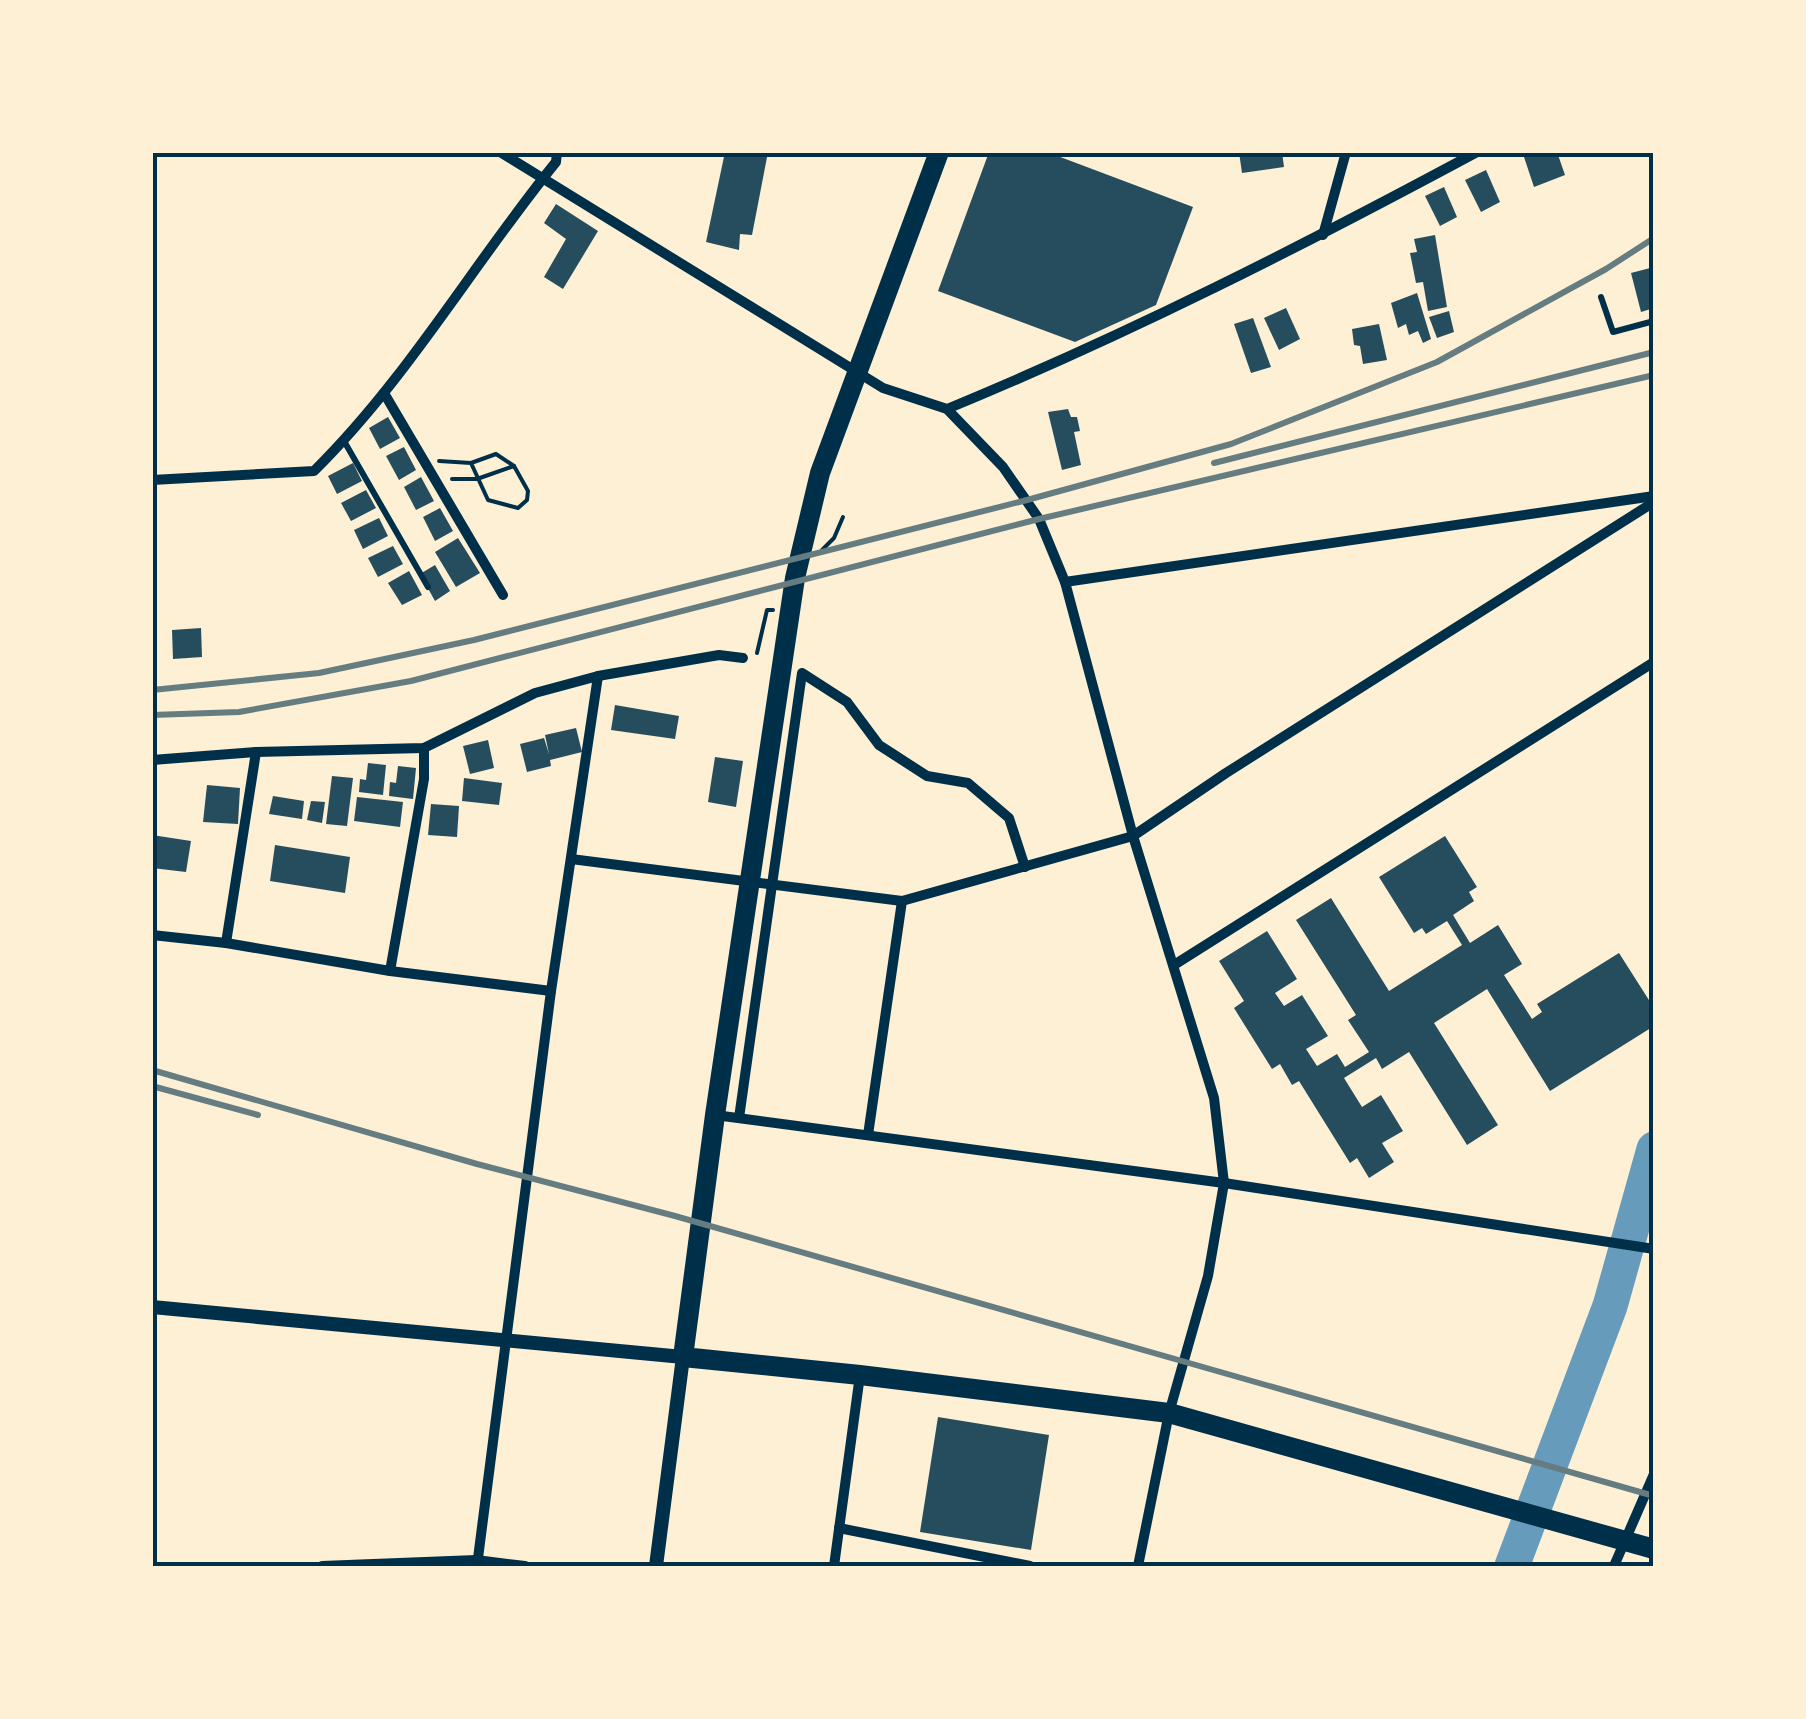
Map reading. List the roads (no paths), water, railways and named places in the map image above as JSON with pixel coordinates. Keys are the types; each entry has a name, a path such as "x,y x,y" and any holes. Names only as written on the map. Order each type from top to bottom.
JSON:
{"highway":[{"path":"938,153 820,473 795,578 683,1358 860,1375 1169,1413 1654,1548"}],"street":[{"path":"500,152 883,388 947,409 1003,467 1039,519 1065,582 1133,836 1214,1098 1224,1184 1208,1276 1169,1413 1138,1566"},
{"path":"152,480 314,471 384,394 438,325 556,162 557,152"},
{"path":"1323,235 1346,152"},
{"path":"947,409 1062,362 1323,235 1477,152"},
{"path":"384,394 503,595"},
{"path":"1065,582 1654,499"},
{"path":"571,860 902,902 1133,836 1226,772 1654,499"},
{"path":"152,760 256,752 424,748 535,693 598,676 719,655 743,658"},
{"path":"1174,965 1654,662"},
{"path":"739,1118 802,673 847,702 880,745 927,776 968,783 1009,818 1025,867"},
{"path":"476,1563 550,991 598,676"},
{"path":"390,971 424,779 424,748"},
{"path":"226,943 256,752"},
{"path":"868,1135 902,902"},
{"path":"152,935 550,991"},
{"path":"715,1115 1224,1184 1654,1249"},
{"path":"152,1307 683,1358 656,1566"},
{"path":"834,1566 860,1375"},
{"path":"1614,1566 1654,1474"},
{"path":"839,1528 1030,1566"},
{"path":"322,1566 525,1566"}],"lane":[{"path":"1601,298 1613,332 1654,321"},
{"path":"344,441 428,587"}],"waterway":[{"path":"1512,1566 1610,1306 1654,1149"}],"railway":[{"path":"152,690 319,673 474,640 1027,500 1231,444 1437,362 1606,269 1654,238"},
{"path":"1214,463 1654,352"},
{"path":"152,715 239,712 411,681 1039,519 1654,375"},
{"path":"152,1070 1654,1496"},
{"path":"152,1086 258,1115"}]}
